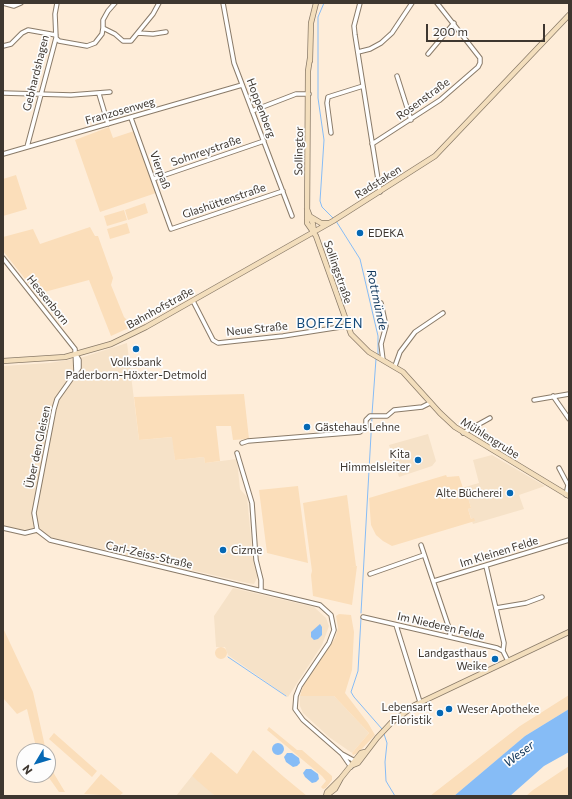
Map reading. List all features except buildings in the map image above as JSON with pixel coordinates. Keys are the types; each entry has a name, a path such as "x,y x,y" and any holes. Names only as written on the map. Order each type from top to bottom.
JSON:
{"main road":[{"name":"Sollingtor","path":"314,232 307,223 307,209 309,94 311,86 311,23 316,3"},
{"name":"Radstaken","path":"314,232 430,160 449,142 569,15"},
{"name":"Sollingtor","path":"307,209 311,217 314,232"},
{"path":"311,217 321,223 333,221"},
{"name":"Bahnhofstraße","path":"3,361 76,355 111,344 192,301 314,232"},
{"name":"Sollingstraße","path":"314,232 347,326 357,342 374,356 395,366 412,380"},
{"name":"Mühlengrube","path":"412,380 446,420 463,433 568,496"},
{"path":"326,796 335,789 341,778 361,753 365,752 398,717 420,702 569,632"}],"street":[{"path":"3,4 14,6 21,3"},
{"name":"Gebhardshagen","path":"27,147 56,36 55,14 57,3"},
{"path":"3,46 11,44 22,33 28,30 56,36 66,43 87,46 95,43 102,34 106,16 115,3"},
{"path":"103,28 115,34 125,42 131,41 153,14 159,3"},
{"name":"Hoppenberg","path":"223,3 234,63 292,216"},
{"path":"360,3 354,26 380,192"},
{"path":"358,52 370,49 381,43 392,33 412,3"},
{"path":"428,54 454,23 437,3"},
{"name":"Rosenstraße","path":"372,144 440,100 478,67 480,58 454,23"},
{"path":"138,32 153,34 166,32"},
{"path":"397,76 411,120"},
{"name":"Franzosenweg","path":"3,154 242,85"},
{"path":"331,133 327,103 328,97 363,86"},
{"path":"3,93 99,94 110,92"},
{"path":"99,94 108,124"},
{"path":"252,111 296,94 309,94"},
{"name":"Vierpaß","path":"131,118 171,229"},
{"name":"Sohnreystraße","path":"153,179 264,141"},
{"name":"Glashüttenstraße","path":"171,229 283,191"},
{"name":"Hessenborn","path":"3,258 72,344 76,355"},
{"name":"Neue Straße","path":"192,301 213,340 218,342 283,336 347,326"},
{"path":"381,302 386,326 381,344 381,359"},
{"path":"395,366 404,345 415,332 443,313"},
{"name":"Über den Gleisen","path":"37,530 34,513 54,409 57,399 76,372 76,355"},
{"path":"534,400 569,394"},
{"path":"553,396 569,420"},
{"path":"242,443 248,441 360,432 366,427 366,420 372,416 387,416 394,410 422,406 430,403"},
{"path":"463,433 490,418"},
{"path":"237,453 252,503 256,560 262,580 261,590"},
{"path":"559,468 568,485 568,496"},
{"path":"3,528 25,533 37,530"},
{"name":"Carl-Zeiss-Straße","path":"37,530 50,540 320,605 334,620 333,634 300,686 295,703 298,714 303,720 342,754"},
{"name":"Im Kleinen Felde","path":"434,581 569,540"},
{"path":"421,545 450,631 450,637"},
{"path":"370,574 424,555"},
{"path":"486,566 504,643 503,651 508,661"},
{"path":"496,608 526,603 542,597"},
{"name":"Im Niederen Felde","path":"363,617 503,651"},
{"path":"396,625 420,702"},
{"path":"342,754 353,764"},
{"path":"342,754 353,764"}],"shaded area":[{"path":"109,127 113,138 134,131 156,193 100,212 75,140"},
{"path":"16,175 27,209 3,216 3,179"},
{"path":"145,203 148,213 128,220 125,210"},
{"path":"124,210 127,220 107,226 104,216"},
{"path":"127,223 130,233 110,239 107,229"},
{"path":"90,227 95,236 98,236 113,278 111,285 124,317 133,326 111,336 89,280 37,294 3,251 3,237 33,229 40,244"},
{"path":"127,343 139,440 173,437 175,460 204,457 205,463 237,459 240,489 247,497 253,559 258,576 254,584 3,526 3,366 49,363 80,358"},
{"path":"244,394 249,439 233,440 231,426 216,426 220,461 205,463 204,457 175,460 172,437 139,440 134,397"},
{"path":"428,434 436,461 432,466 399,477 389,445"},
{"path":"492,455 545,486 519,495 524,509 473,524 468,509 471,508 465,487 479,483 473,460"},
{"path":"446,475 447,477 459,476 463,488 465,487 471,508 468,509 471,519 474,518 475,521 392,546 376,535 371,525 369,498"},
{"path":"298,486 308,563 267,553 259,490"},
{"path":"347,495 356,566 348,567 357,566 352,605 313,596 312,571 303,503"},
{"path":"233,588 314,607 326,618 329,626 322,645 288,697 228,655 225,647 216,647 214,616"},
{"path":"339,614 351,615 354,632 352,670 345,693 368,723 375,735 358,753 353,755 352,753 369,733 334,696 300,696 303,686 335,638 338,628 336,616"},
{"path":"3,628 33,692 44,743 35,743 27,709 17,714 3,698"},
{"path":"219,647 223,647 227,653 223,659 219,659 215,655 215,651"},
{"path":"569,695 569,709 525,736 454,796 430,796 520,726"},
{"path":"300,696 334,696 369,733 352,753 329,737 303,713 300,706"},
{"path":"269,727 297,750 302,750 332,776 332,780 326,788 323,789 321,787 326,781 322,776 267,730"},
{"path":"54,733 97,771 92,777 56,745 56,743 54,743 49,739"},
{"path":"253,750 307,796 215,796 192,776 211,752 237,774"},
{"path":"569,766 569,796 526,796 533,790"},
{"path":"101,774 123,793 119,796 84,794"},
{"path":"192,776 199,780 215,796 176,796"},
{"path":"56,777 65,792 59,792 53,783 56,783"}],"water":[{"path":"320,624 322,627 322,635 318,639 314,640 311,637 311,632"},
{"name":"Weser","path":"569,709 569,752 544,766 510,796 454,796 525,736"},
{"path":"278,743 282,745 284,749 282,753 278,755 274,753 272,749 274,745"},
{"path":"287,753 292,753 299,758 300,763 297,766 293,767 286,762 284,757"},
{"path":"306,769 311,769 318,774 319,779 316,782 312,783 305,777 303,773"}],"waterway":[{"name":"Rottmünde","path":"324,3 318,17 318,98 324,140 320,201 322,207 334,219"},
{"name":"Rottmünde","path":"336,221 360,259 378,336 378,355"},
{"name":"Rottmünde","path":"372,414 376,359"},
{"name":"Rottmünde","path":"361,613 372,417"},
{"name":"Rottmünde","path":"361,618 358,671 351,692 382,729"},
{"path":"228,657 286,696"},
{"name":"Rottmünde","path":"384,734 387,743 385,762 386,781 395,796"}],"place":[{"name":"EDEKA","path":"360,233"},
{"name":"Volksbank Paderborn-Höxter-Detmold","path":"136,349"},
{"name":"Gästehaus Lehne","path":"307,427"},
{"name":"Kita Himmelsleiter","path":"418,460"},
{"name":"Alte Bücherei","path":"510,493"},
{"name":"Cizme","path":"223,550"},
{"name":"Landgasthaus Weike","path":"495,659"},
{"name":"Weser Apotheke","path":"449,709"},
{"name":"Lebensart Floristik","path":"440,713"}],"district":[{"name":"BOFFZEN","path":"330,324"}]}
